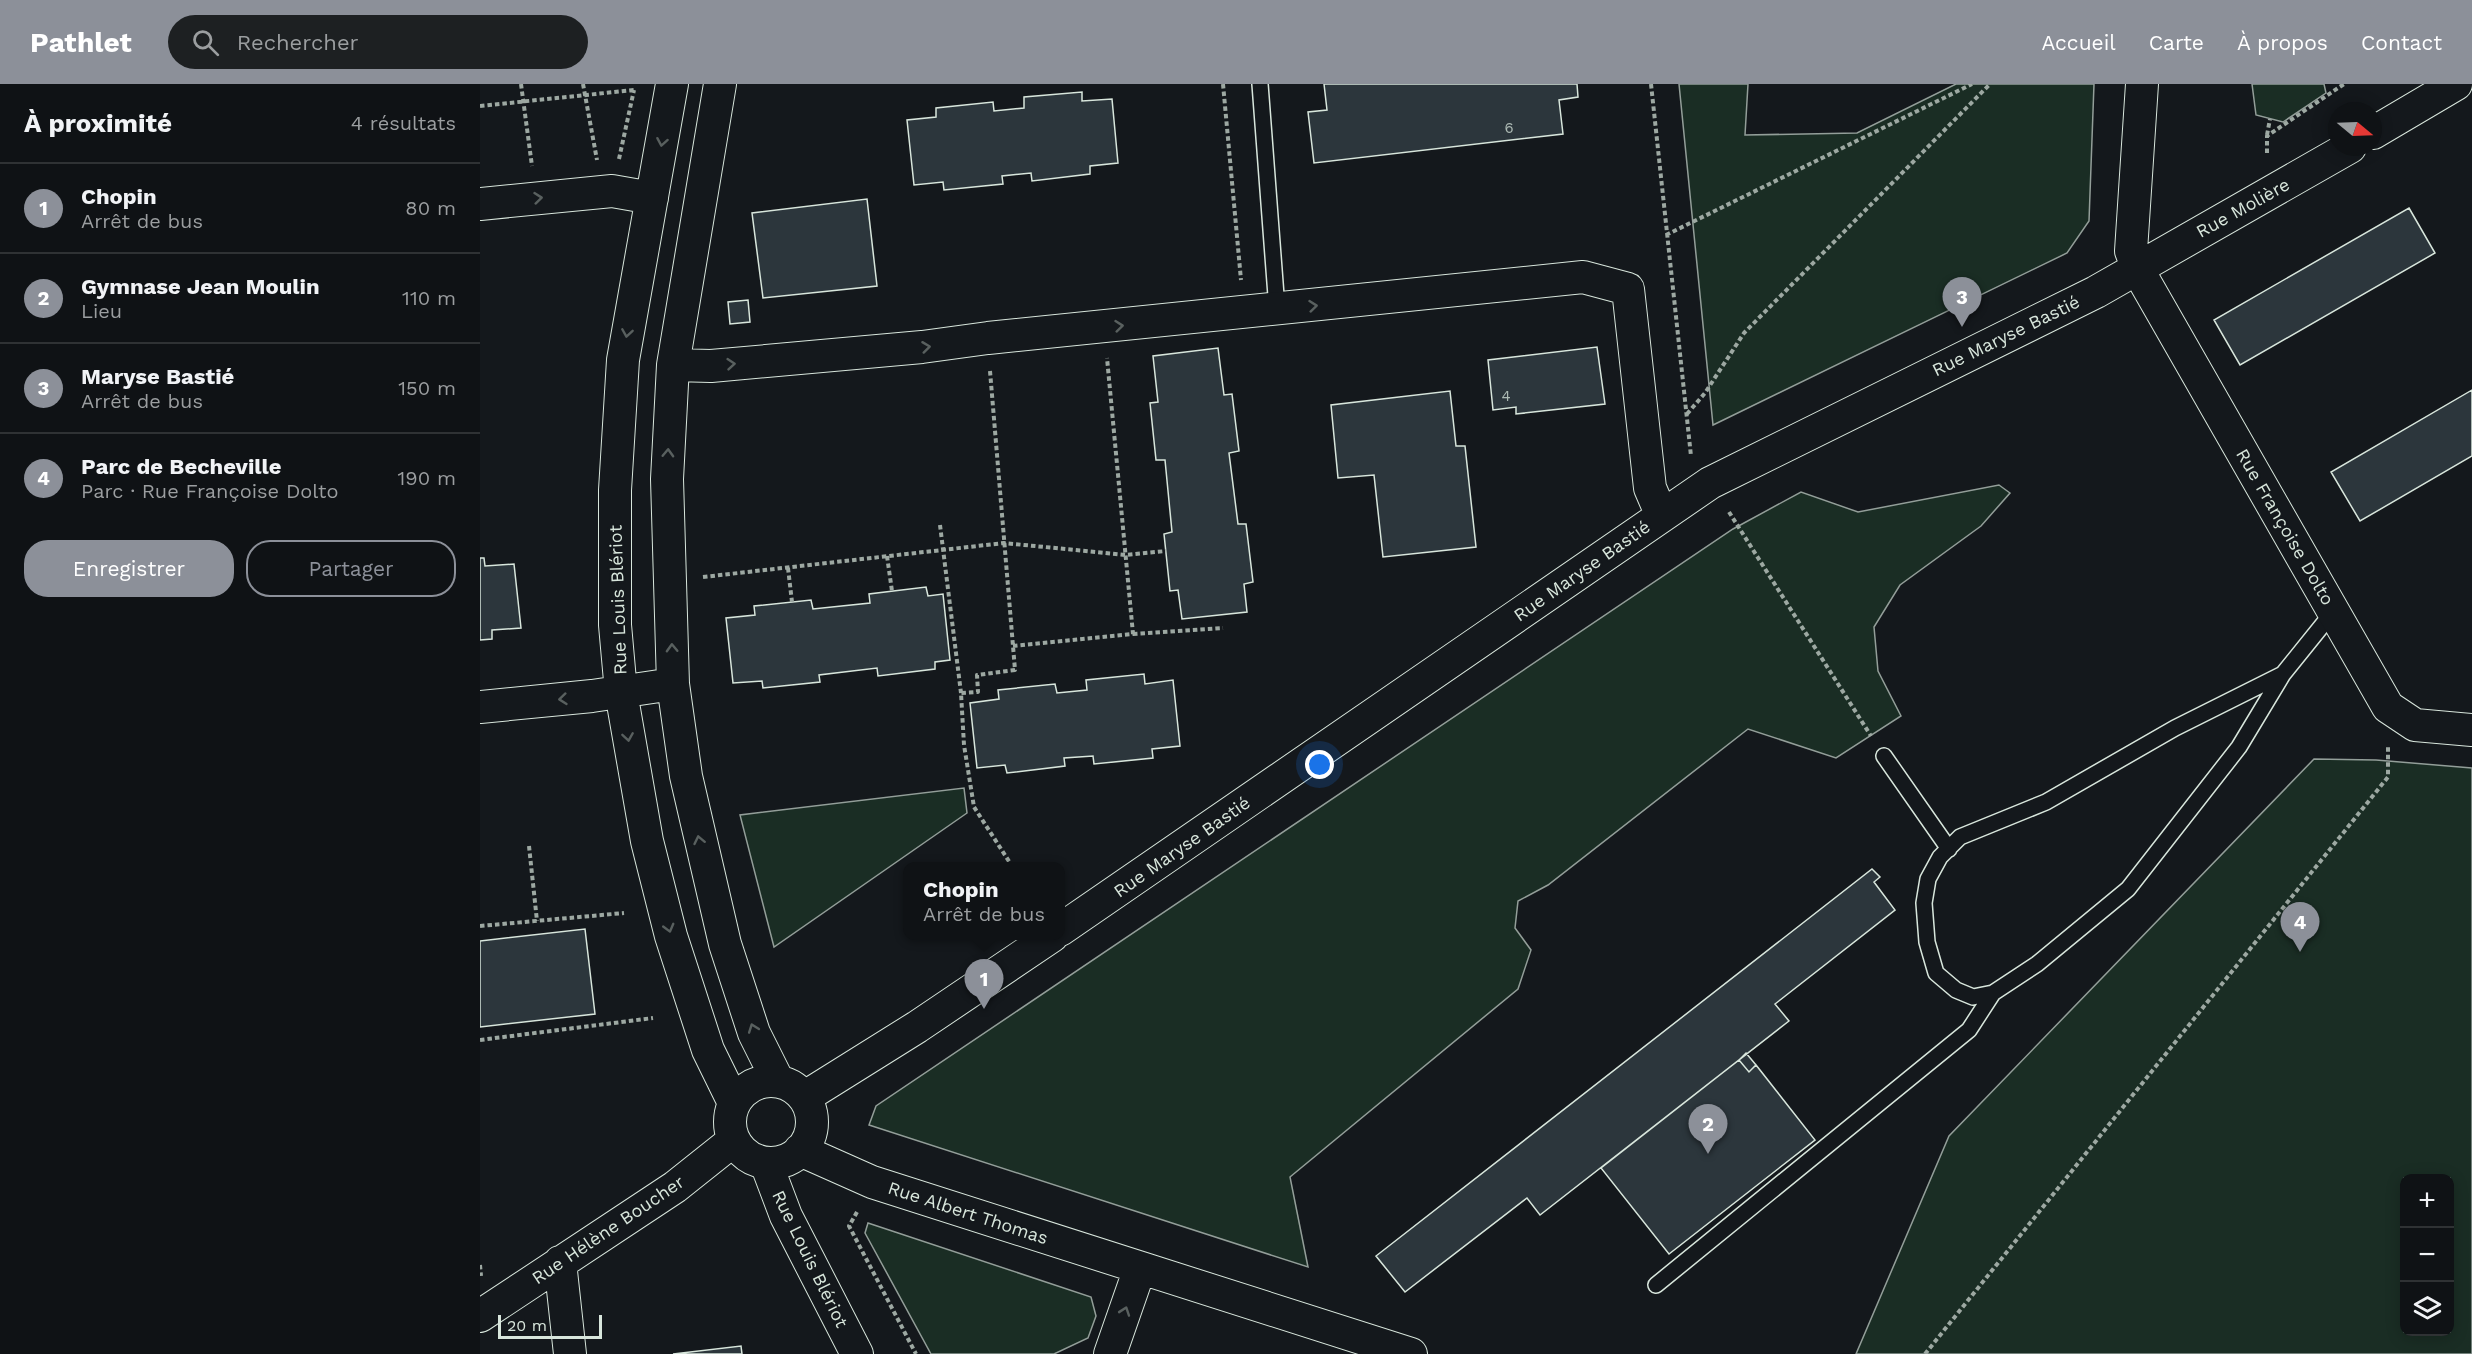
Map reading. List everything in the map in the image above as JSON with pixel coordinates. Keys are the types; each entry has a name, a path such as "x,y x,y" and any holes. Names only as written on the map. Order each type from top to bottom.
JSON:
{"street":[{"name":"Rue Louis Blériot","path":"672,84 623,360 615,490 615,625 621,692 646,841 671,936 708,1050 734,1103"},
{"path":"720,84 673,365 667,479 673,684 686,776 725,944 754,1032 778,1080"},
{"name":"Rue Françoise Dolto","path":"2142,84 2131,251 2138,270 2388,707 2415,725 2472,730"},
{"path":"2382,128 2456,84"},
{"name":"Rue Molière","path":"2138,270 2334,156"},
{"path":"480,204 612,191 652,198"},
{"name":"Rue Maryse Bastié","path":"1065,927 1710,483 2138,270"},
{"path":"673,365 711,366 922,347 988,338 1583,277 1628,289 1650,488 1662,516"},
{"path":"480,707 673,684"},
{"path":"805,1097 916,1027 1046,940"},
{"path":"778,1080 793,1086 805,1097 812,1113 812,1130 795,1156 781,1162 766,1163 753,1159 742,1151 734,1140 730,1121 734,1103 745,1089 760,1081 778,1080"},
{"name":"Rue Hélène Boucher","path":"480,1316 675,1187 734,1140"},
{"name":"Rue Albert Thomas","path":"800,1150 872,1182 1411,1354"},
{"name":"Rue Louis Blériot","path":"766,1163 786,1216 857,1354"},
{"path":"560,1262 570,1354"},
{"path":"1110,1354 1140,1268"}],"lane":[{"path":"1260,84 1277,309"},
{"path":"2283,674 2175,728 2046,802 1960,837 1940,857 1928,879 1924,903 1926,942 1936,973 1956,990 1974,997 1993,993 2037,964 2128,890 2239,747 2283,674 2333,612"},
{"path":"1884,756 1949,849"},
{"path":"1656,1285 1969,1030 1993,993"}],"path":[{"path":"521,84 532,170"},
{"path":"583,84 598,163"},
{"path":"617,168 635,84"},
{"path":"1223,84 1244,312"},
{"path":"1666,235 1972,84"},
{"path":"1687,414 1705,393 1744,333 1990,84"},
{"path":"2267,136 2344,84"},
{"path":"480,106 634,90"},
{"path":"2267,153 2270,119"},
{"path":"1104,327 1133,634"},
{"path":"961,693 978,692 977,675 1015,670 988,338"},
{"path":"940,525 961,693 964,745 974,807 1009,862"},
{"path":"703,577 1004,543 1126,555 1166,551"},
{"path":"887,556 892,591"},
{"path":"788,568 792,602"},
{"path":"1013,646 1223,628"},
{"path":"1925,1354 2388,777 2388,707"},
{"path":"529,846 537,921"},
{"path":"480,926 624,913"},
{"path":"480,1040 653,1018"},
{"path":"872,1182 849,1226 916,1354"}],"green space":[{"path":"1679,84 1748,84 1745,135 1857,133 1956,84 2094,84 2089,221 2067,253 1713,425"},
{"path":"2252,84 2324,84 2326,93 2283,122 2256,115"},
{"path":"1999,485 2010,493 1981,526 1900,585 1874,627 1878,671 1901,716 1836,758 1748,729 1548,885 1518,901 1515,928 1531,950 1518,989 1290,1177 1308,1267 869,1125 876,1106 1733,529 1801,492 1858,512"},
{"path":"2314,759 2376,760 2472,768 2472,1354 1856,1354 1949,1136"},
{"path":"964,788 967,813 774,947 740,815"},
{"path":"868,1223 1091,1297 1096,1316 1088,1338 1054,1354 931,1354 865,1233"}],"building":[{"path":"1324,84 1577,84 1578,97 1559,100 1563,134 1314,163 1308,112 1327,110"},
{"path":"1082,92 1082,101 1112,99 1118,163 1090,166 1090,174 1032,181 1031,173 1002,176 1003,184 944,190 943,182 914,185 907,120 936,117 936,108 993,102 994,111 1024,108 1024,97"},
{"path":"867,199 877,286 763,298 752,213"},
{"path":"2409,208 2435,253 2240,365 2214,320"},
{"path":"748,300 750,322 730,324 728,302"},
{"path":"1597,347 1605,404 1516,414 1516,407 1493,410 1488,360"},
{"path":"1218,348 1224,395 1232,394 1239,451 1229,453 1238,524 1246,524 1253,582 1244,584 1247,612 1182,619 1178,590 1170,591 1164,534 1172,532 1165,460 1156,460 1150,403 1158,402 1153,356"},
{"path":"2472,390 2472,456 2360,521 2331,472"},
{"path":"1450,391 1456,446 1465,446 1476,547 1383,557 1374,475 1338,478 1331,405"},
{"path":"480,558 484,558 485,566 514,564 521,628 492,630 492,639 480,640"},
{"path":"926,587 928,596 943,594 950,660 935,662 935,669 878,676 877,668 819,675 820,682 763,688 762,681 733,683 726,618 755,615 754,606 811,600 813,609 870,603 869,594"},
{"path":"1144,674 1145,684 1173,680 1180,746 1152,749 1153,758 1094,764 1093,756 1064,758 1065,766 1007,773 1005,765 977,768 970,703 999,699 998,690 1055,684 1057,693 1087,690 1086,680"},
{"path":"1872,869 1880,877 1874,882 1895,910 1775,1004 1789,1021 1540,1215 1527,1198 1405,1292 1376,1256"},
{"path":"585,929 595,1014 480,1027 480,941"},
{"path":"1746,1053 1756,1065 1749,1072 1739,1060"},
{"path":"1739,1060 1749,1072 1756,1065 1815,1140 1669,1254 1601,1168"},
{"path":"741,1346 742,1354 673,1354"}],"place":[{"name":"Maryse Bastié","path":"1962,327"},
{"name":"Parc de Becheville","path":"2300,952"},
{"name":"Chopin","path":"984,1009"},
{"name":"Gymnase Jean Moulin","path":"1708,1154"}]}
